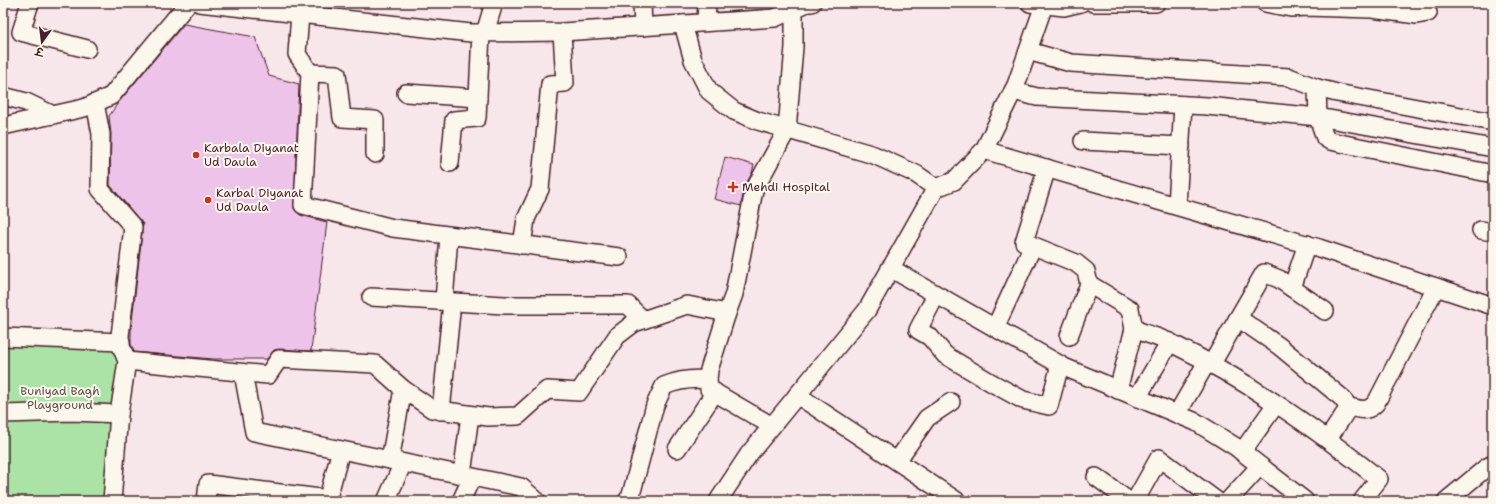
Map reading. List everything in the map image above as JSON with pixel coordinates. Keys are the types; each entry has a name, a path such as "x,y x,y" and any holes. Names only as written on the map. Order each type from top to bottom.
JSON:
{"street":[{"path":"30,3 21,32 87,49"},
{"path":"3,126 84,108 111,96 188,3"},
{"path":"199,3 472,33 562,32 775,18 794,9 812,3"},
{"path":"450,162 454,120 477,118 483,33 494,3"},
{"path":"642,3 643,27"},
{"path":"706,22 707,3"},
{"path":"718,501 749,454 867,310 936,188 954,181 984,150 1013,91 1028,51 1037,4 1064,7 1081,3"},
{"path":"1093,3 1156,3"},
{"path":"1265,3 1291,8 1306,6 1372,9 1417,15 1428,13"},
{"path":"677,449 711,386 709,370 734,294 754,190 787,130 794,47 794,9"},
{"path":"300,14 297,54 310,73 303,204 393,228 619,258"},
{"path":"683,24 693,60 709,91 734,111 758,122 874,155 916,174 936,188"},
{"path":"522,245 526,219 540,190 550,84 565,83 562,32"},
{"path":"1028,51 1071,63 1289,77 1317,88 1493,122"},
{"path":"310,73 337,74 342,118 376,120 375,154"},
{"path":"1317,88 1318,117 1325,138 1335,142 1493,174"},
{"path":"1013,91 1038,97 1183,105 1318,117 1493,148"},
{"path":"406,94 478,98"},
{"path":"3,96 26,102 53,115"},
{"path":"95,104 101,134 100,189 133,228 120,336 127,361 119,414 112,501"},
{"path":"1177,206 1183,105"},
{"path":"1083,141 1181,146"},
{"path":"984,150 1307,244 1493,306"},
{"path":"1047,168 1024,242 1076,263 1086,271 1089,284 1069,336"},
{"path":"441,411 448,302 449,236"},
{"path":"1292,288 1307,244"},
{"path":"995,328 1033,246"},
{"path":"890,268 1060,365 1196,422 1242,452 1305,501"},
{"path":"1177,414 1238,318 1264,273 1279,279 1325,311"},
{"path":"1089,284 1130,309 1134,329 1118,390"},
{"path":"1238,318 1279,346 1345,402 1363,410 1370,409 1376,403 1436,287"},
{"path":"936,294 918,330 930,337 945,355 992,383 1023,400 1049,406 1060,365"},
{"path":"371,297 504,304 628,305 643,320"},
{"path":"127,361 268,375 279,359 375,364 403,389 432,410 488,417 518,416 547,390 579,392 617,336 634,323 687,305 727,313"},
{"path":"1134,329 1170,342 1209,363 1246,384 1328,439 1379,479 1362,501"},
{"path":"3,337 121,342"},
{"path":"1137,398 1170,342"},
{"path":"243,373 254,432 521,487 537,501"},
{"path":"627,501 631,495 655,405 664,386 678,380 694,378 711,386 772,426"},
{"path":"386,501 397,462 403,389"},
{"path":"797,395 957,501"},
{"path":"896,461 926,418 951,402"},
{"path":"1328,439 1345,402"},
{"path":"1242,452 1276,404"},
{"path":"3,414 72,412 119,414"},
{"path":"461,501 467,476 470,415"},
{"path":"206,501 208,484 328,500 341,450"},
{"path":"1135,501 1159,458 1217,501"},
{"path":"1446,501 1487,467 1493,464"},
{"path":"1228,501 1260,466"},
{"path":"1096,477 1129,501"}],"green space":[{"name":"Buniyad Bagh Playground","path":"3,338 121,346 109,501 3,501"}],"building":[{"name":"Karbal Diyanat Ud Daula","path":"184,24 255,37 269,76 299,84 294,209 300,215 327,222 311,351 279,349 274,350 267,359 213,359 134,352 131,344 131,330 143,224 110,185 111,134 109,116 118,103"},
{"path":"725,157 754,165 752,173 744,188 741,206 714,199"}],"place":[{"name":"Karbala Diyanat Ud Daula","path":"196,155"},
{"name":"Mehdi Hospital","path":"733,187"},
{"name":"Karbal Diyanat Ud Daula","path":"208,200"}]}
